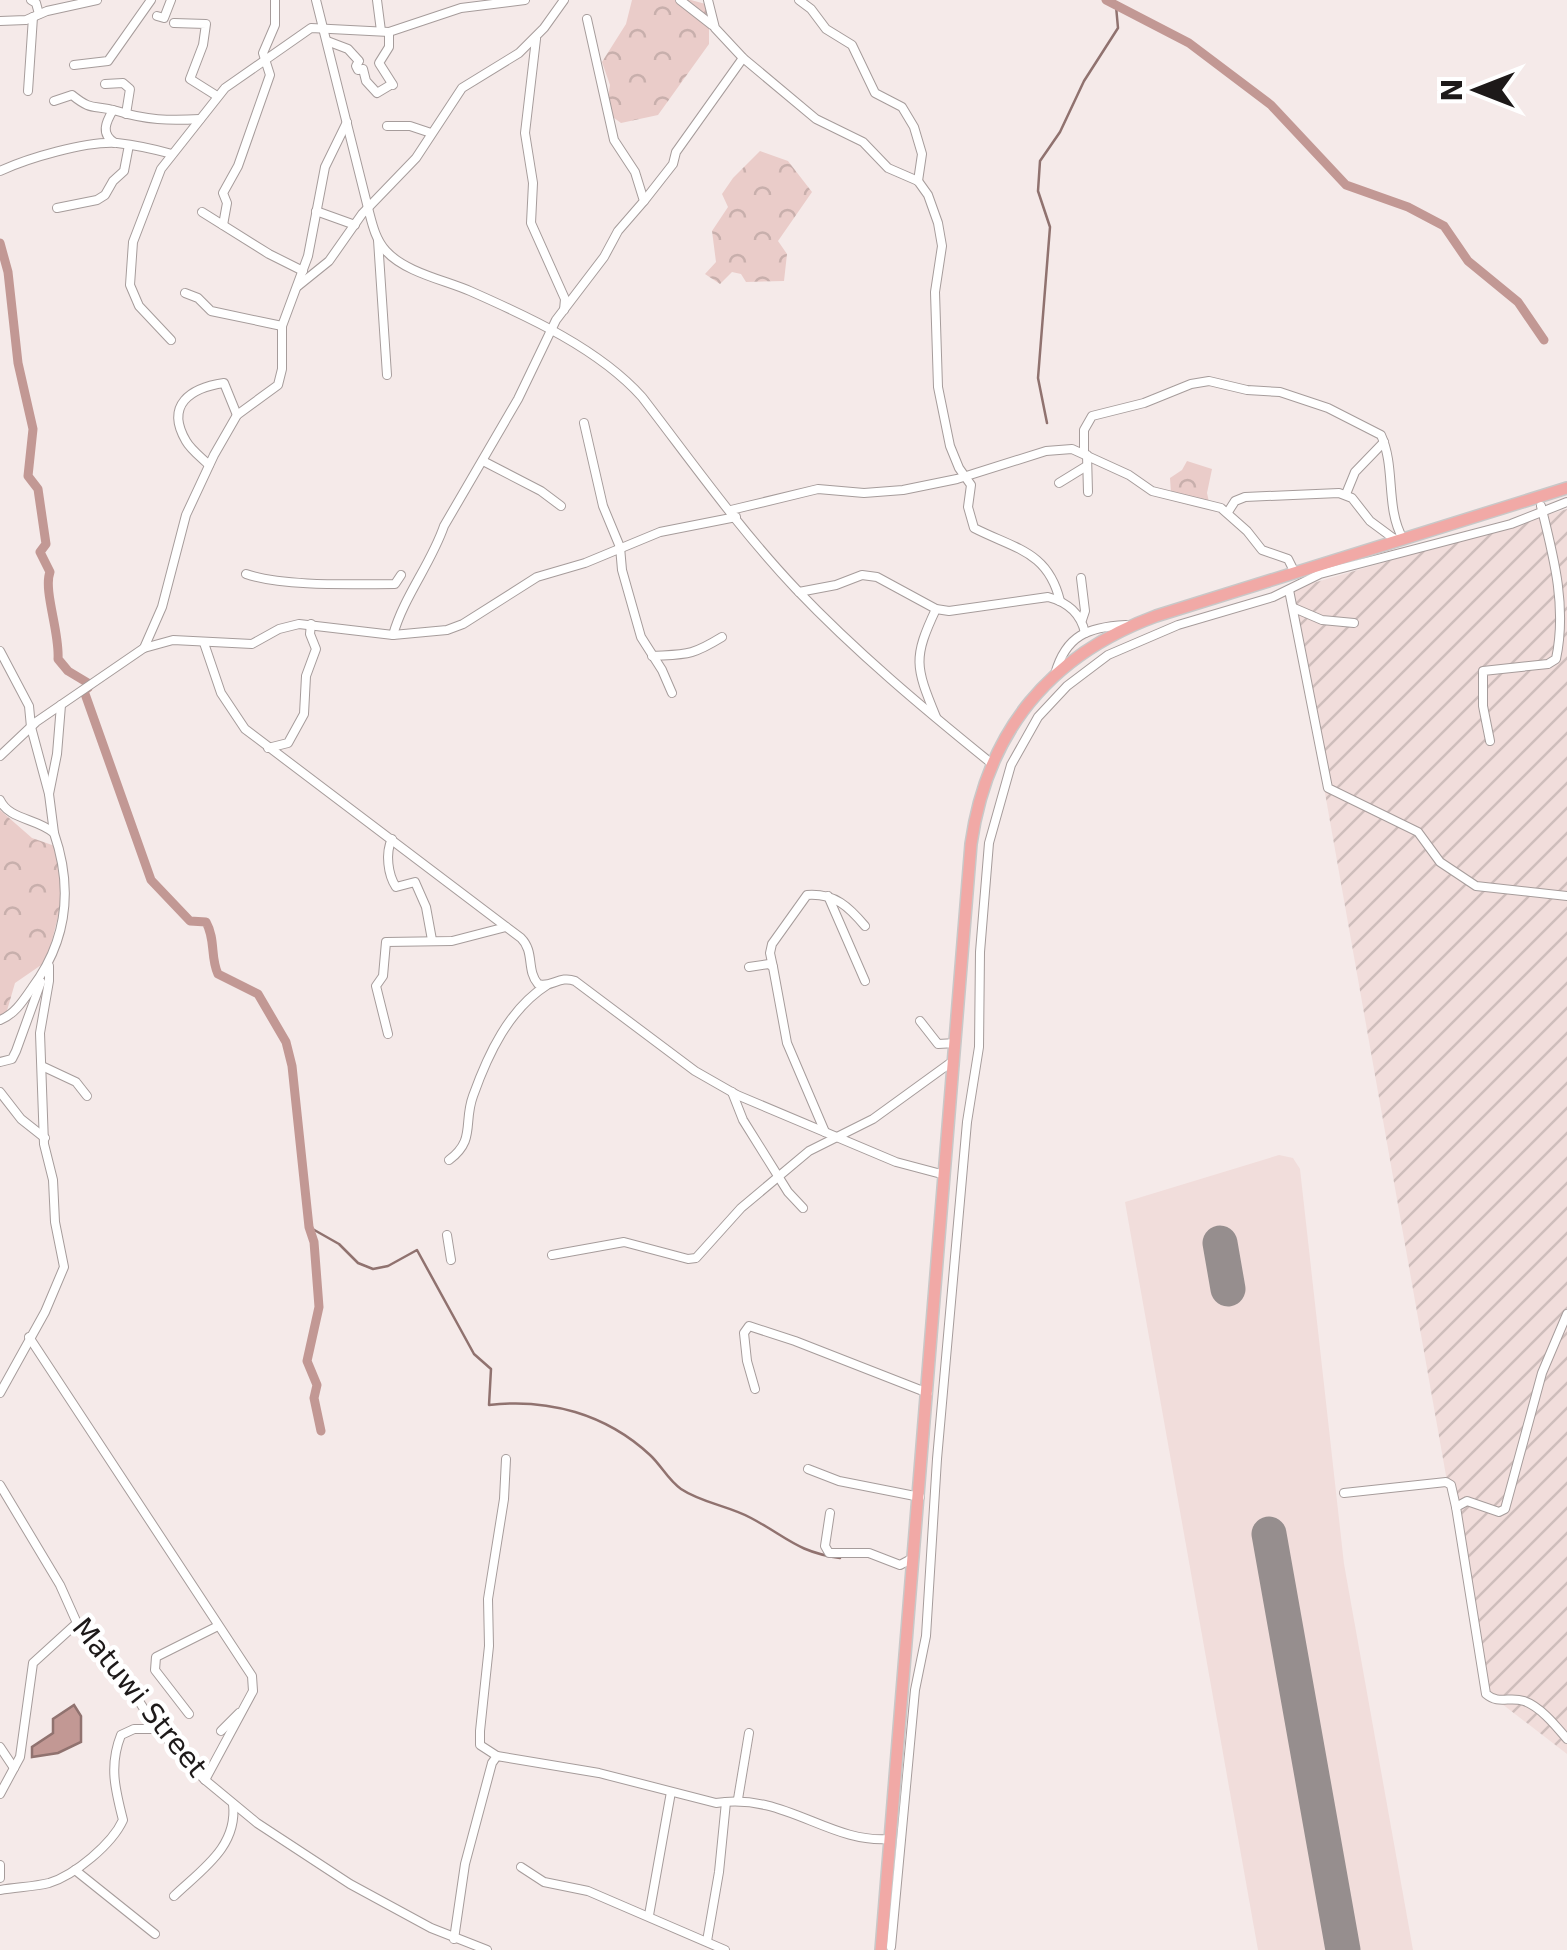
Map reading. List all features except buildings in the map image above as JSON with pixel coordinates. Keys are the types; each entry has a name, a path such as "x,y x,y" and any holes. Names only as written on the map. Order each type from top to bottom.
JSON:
{"main road":[{"path":"886,1948 890,1839 971,844 980,792 991,763 1019,716 1055,674 1087,648 1130,625 1400,540 1540,504 1567,488"}],"street":[{"path":"28,92 36,16 36,3 31,0"},
{"path":"0,21 17,22 98,0"},
{"path":"74,66 108,61 151,0"},
{"path":"157,16 164,18 171,0"},
{"path":"223,225 227,203 223,193 238,166 270,75 263,53 274,25 274,0"},
{"path":"316,0 377,238 387,376"},
{"path":"327,41 352,52 359,61 356,66 363,69 366,81 377,93 393,85 380,63 389,47 378,0"},
{"path":"172,340 139,306 129,280 133,242 159,172 218,96 302,32 324,28 385,32 461,8 525,0"},
{"path":"298,286 330,260 368,208 406,170 462,88 505,63 538,36 564,0"},
{"path":"680,0 816,119 862,142 892,171 918,181"},
{"path":"708,0 715,28"},
{"path":"798,0 826,28 852,45 876,92 902,107 914,127 922,154 918,181 934,209 942,246 935,292 938,386 950,446 958,468 971,485 971,525 1047,568 1060,602"},
{"path":"587,19 614,140 635,172 644,201"},
{"path":"174,22 206,24 190,79 218,96"},
{"path":"538,36 525,133 532,184 531,223 565,299 564,339"},
{"path":"393,635 401,612 438,546 444,526 563,312 743,58"},
{"path":"105,84 123,83 130,89 126,114"},
{"path":"54,101 72,94 87,107 163,121 200,119"},
{"path":"113,110 105,128 114,143"},
{"path":"144,648 171,578 186,515 209,464 237,415 278,385 282,326 303,271 325,167 346,122"},
{"path":"387,126 410,126 431,133"},
{"path":"0,172 16,164 92,145 114,143 172,154"},
{"path":"58,208 105,195 124,171 129,145"},
{"path":"316,211 355,224"},
{"path":"202,212 303,271"},
{"path":"377,238 386,251 404,264 472,292 551,332 629,382 799,592 887,678 991,763"},
{"path":"185,293 198,298 211,311 282,326"},
{"path":"1088,492 1084,430 1092,416 1144,403 1204,381 1280,392 1379,433 1384,442 1400,540"},
{"path":"209,464 186,442 178,406 192,392 224,383 237,415"},
{"path":"584,422 602,503 620,547 620,562 638,629 672,693"},
{"path":"1346,494 1355,472 1384,442"},
{"path":"0,764 2,754 31,727 144,648 173,640 252,644 289,626 311,624 393,635 432,634 456,627 527,581 585,563 660,532 818,490 884,492 967,477 1052,450 1072,449 1130,475 1152,490 1213,504 1228,512 1262,550 1288,560 1289,590 1328,788 1418,832 1440,862 1472,884 1567,896"},
{"path":"483,461 561,506"},
{"path":"1059,483 1085,467"},
{"path":"1228,512 1234,501 1244,497 1346,494"},
{"path":"1346,494 1370,521 1400,540"},
{"path":"886,1948 913,1706 926,1636 962,1176 971,1081 979,1047 980,952 989,843 1011,765 1024,738 1066,686 1108,655 1178,625 1289,590 1320,574 1512,524 1540,504 1567,502"},
{"path":"1490,740 1483,706 1483,671 1548,664 1563,649 1564,596 1540,504"},
{"path":"246,574 368,584 396,584 401,575"},
{"path":"799,592 836,585 862,574 872,575 936,609 952,611 1037,597 1060,602 1082,620"},
{"path":"1080,578 1085,633"},
{"path":"1294,608 1322,620 1354,623"},
{"path":"936,609 918,652 923,686 938,721"},
{"path":"268,748 288,743 302,720 306,676 316,649 311,624"},
{"path":"1055,674 1063,651 1085,633 1106,626 1130,625"},
{"path":"652,656 698,654 722,637"},
{"path":"204,643 212,674 228,707 246,729 506,927 528,946 533,977 538,984 546,985"},
{"path":"0,650 29,706 66,896 56,948 16,1051 12,1059 0,1062"},
{"path":"48,794 58,754 61,704"},
{"path":"0,800 10,813 40,823 54,834"},
{"path":"392,840 388,859 392,884 396,887 415,882 426,907 432,940"},
{"path":"825,1132 787,1043 770,953 772,944 807,895 828,896 842,902 865,926"},
{"path":"828,896 866,981"},
{"path":"388,1034 376,986 383,976 384,946 389,941 462,939 506,927"},
{"path":"748,966 774,966"},
{"path":"0,1020 18,1008 46,969"},
{"path":"0,1392 45,1312 64,1267 45,1138 40,1033 49,981 46,969"},
{"path":"449,1160 465,1145 473,1096 510,1019 522,1002 561,979 575,981 694,1071 732,1092 945,1181 962,1176"},
{"path":"920,1020 938,1044 956,1043"},
{"path":"552,1255 628,1242 694,1259 741,1208 809,1151 873,1119 955,1060"},
{"path":"44,1067 76,1082 87,1096"},
{"path":"0,1092 20,1118 45,1138"},
{"path":"732,1092 743,1120 804,1208"},
{"path":"446,1235 451,1260"},
{"path":"1456,1507 1467,1501 1499,1512 1505,1510 1539,1384 1567,1314"},
{"path":"755,1389 744,1348 744,1330 752,1326 928,1393"},
{"path":"29,1337 252,1676 253,1692 205,1780"},
{"path":"506,1460 504,1499 488,1599 489,1646 480,1744 497,1756 599,1773 716,1803 738,1799 789,1812 859,1838 890,1839"},
{"path":"808,1469 838,1481 920,1497"},
{"path":"1344,1492 1446,1482 1451,1485 1486,1694 1498,1701 1524,1701 1545,1715 1567,1738"},
{"name":"Matuwi Street","path":"0,1485 60,1585 77,1623 106,1650 158,1729 205,1780 278,1839 339,1878 454,1939 486,1950"},
{"path":"830,1513 825,1546 829,1553 869,1553 902,1565 915,1557"},
{"path":"0,1794 14,1769 24,1732 33,1663 77,1623"},
{"path":"189,1714 155,1670 154,1662 218,1626"},
{"path":"221,1731 246,1706"},
{"path":"0,1890 51,1882 75,1870 122,1825 113,1755 121,1735 134,1729 158,1729"},
{"path":"738,1799 749,1733"},
{"path":"0,1747 14,1769"},
{"path":"454,1939 465,1864 497,1756"},
{"path":"649,1915 670,1792"},
{"path":"707,1941 720,1872 726,1802"},
{"path":"174,1896 227,1842 234,1822 234,1804"},
{"path":"0,1865 0,1878"},
{"path":"521,1867 544,1882 588,1891 725,1950"},
{"path":"75,1870 155,1934"}],"shaded area":[{"path":"1567,509 1567,1754 1484,1690 1289,590"},
{"path":"1279,1155 1293,1158 1300,1169 1344,1564 1413,1950 1258,1950 1125,1202"},
{"path":"74,1705 81,1716 81,1742 58,1753 32,1757 32,1747 53,1733 53,1719"}],"green space":[{"path":"632,0 691,0 709,5 709,44 658,115 621,123 606,112 610,85 602,62 626,24"},
{"path":"760,151 788,161 812,192 778,241 787,254 784,281 746,282 741,274 732,272 720,284 705,274 716,262 712,231 728,207 722,194"},
{"path":"1187,461 1212,469 1209,502 1171,493 1170,478"},
{"path":"0,810 32,838 55,846 63,896 47,961 15,983 6,1014 0,1015"}],"waterway":[{"path":"1106,0 1189,43 1271,105 1346,185 1408,207 1444,226 1468,261 1518,302 1544,340"},
{"path":"1047,423 1038,378 1050,227 1038,191 1040,161 1118,28 1116,6"},
{"path":"0,243 8,272 18,363 33,429 28,476 38,489 46,544 40,552 50,572 58,659 68,671 88,683"},
{"path":"88,688 84,691 151,880 190,921 206,922 218,974 258,994 286,1042 314,1242 319,1307 307,1361 317,1385 314,1398 321,1431"},
{"path":"309,1227 339,1244 358,1263 373,1269 388,1266 417,1250 474,1354 491,1369 489,1405 533,1404 595,1419 633,1441 689,1494 743,1514 802,1548 840,1558"}],"runway":[{"path":"1220,1243 1228,1289"},
{"path":"1269,1534 1343,1950"}]}
